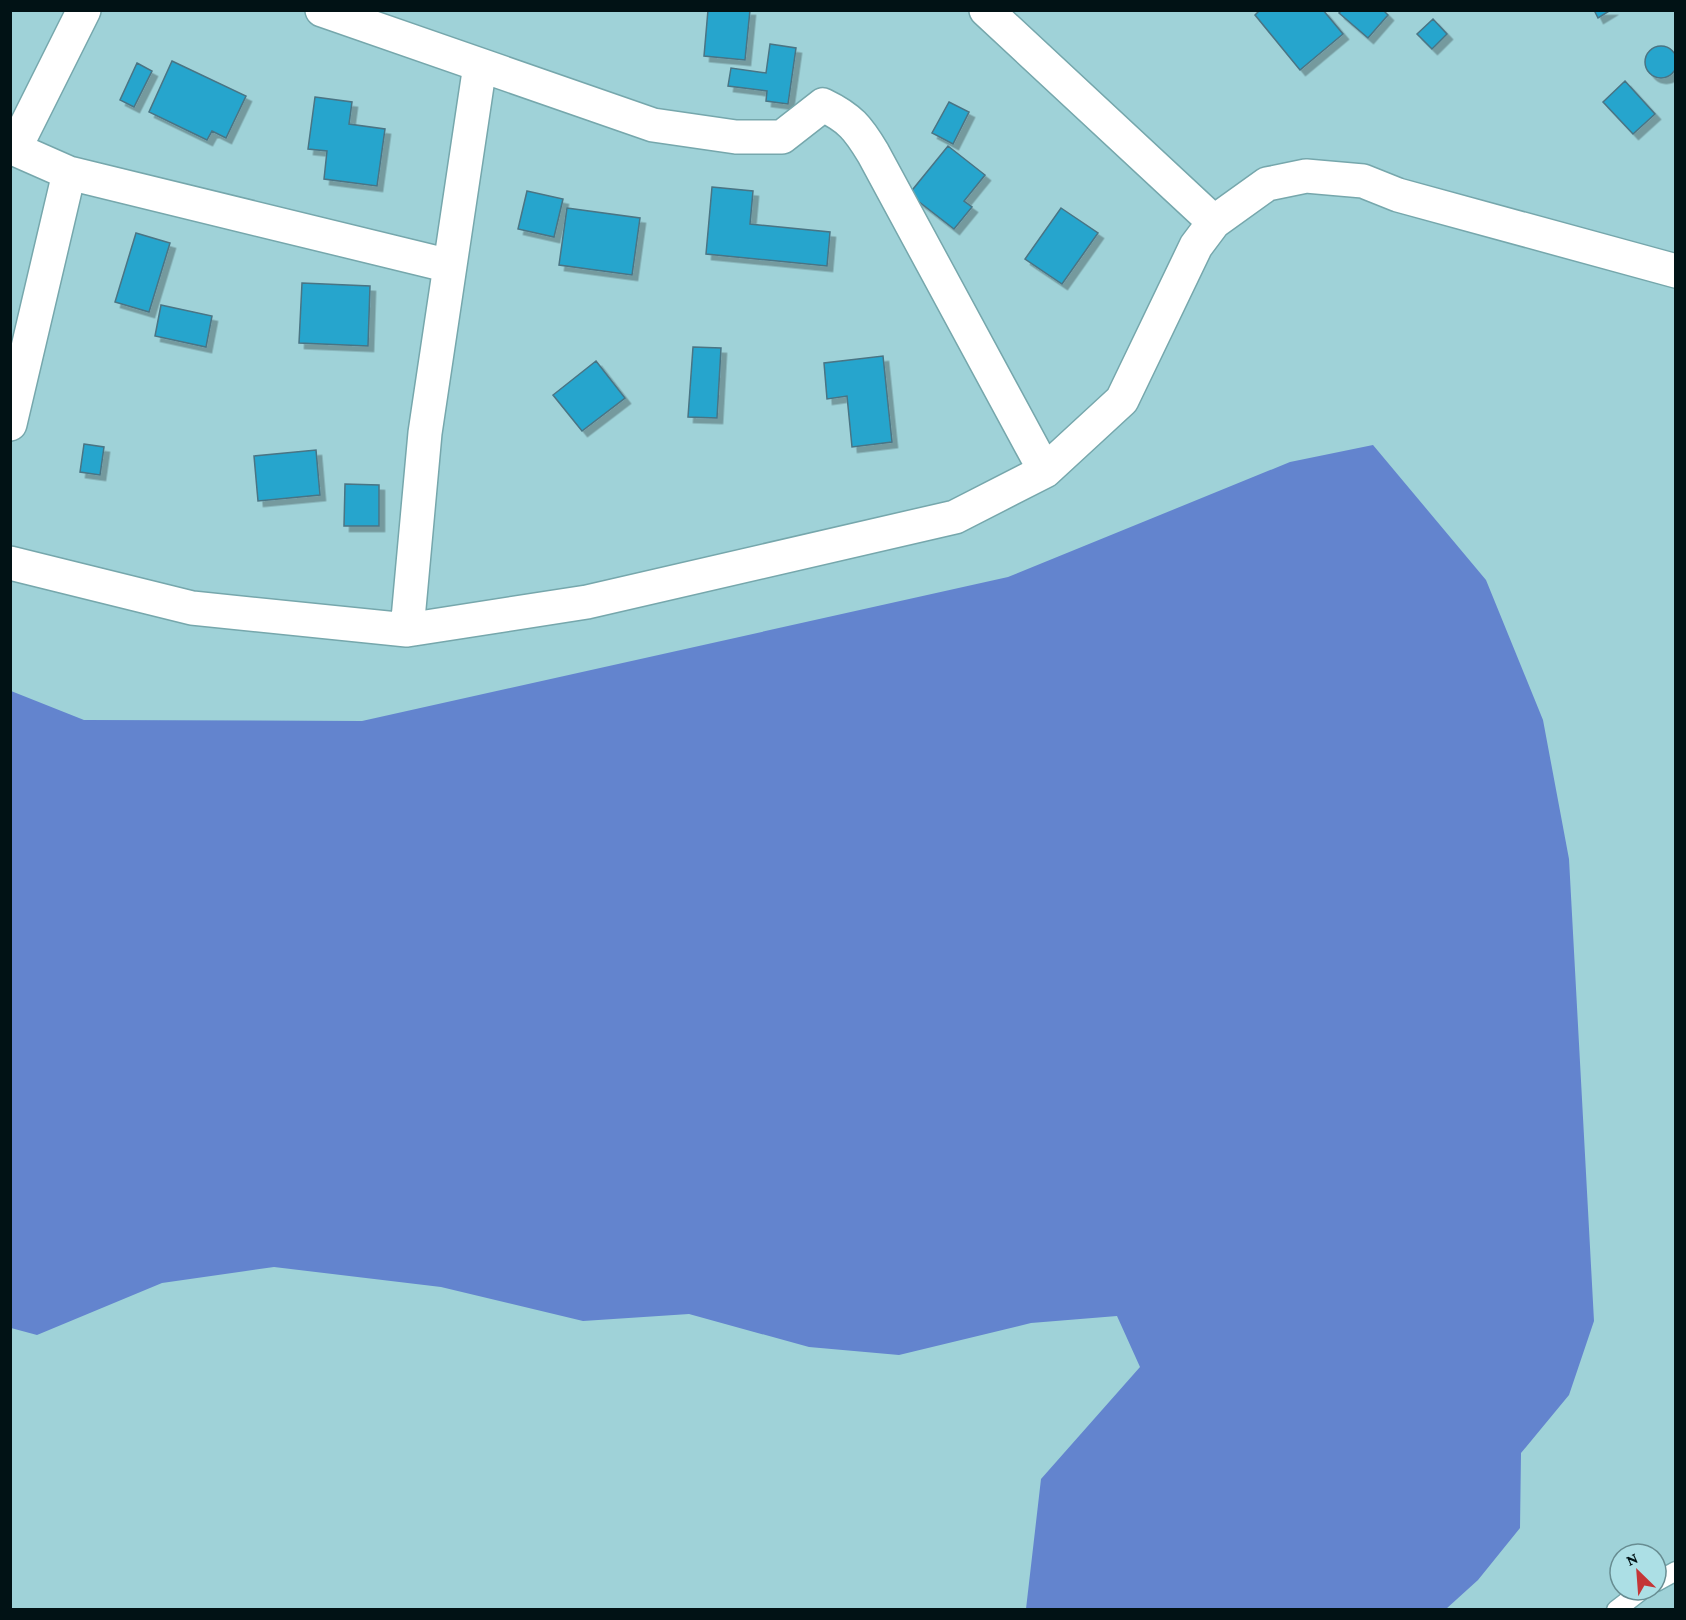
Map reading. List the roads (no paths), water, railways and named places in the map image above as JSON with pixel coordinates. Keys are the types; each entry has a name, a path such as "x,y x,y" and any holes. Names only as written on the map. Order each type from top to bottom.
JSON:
{"street":[{"path":"84,10 13,148 69,173 450,266"},
{"path":"322,10 653,125 736,137 782,137 823,105 845,116 859,130 873,153 1045,471"},
{"path":"986,10 1214,222"},
{"path":"407,630 425,433 480,64"},
{"path":"10,423 69,173"},
{"path":"10,563 192,609 407,630 587,602 955,517 1045,471 1122,400 1196,246 1214,222 1268,184 1306,176 1363,181 1398,195 1676,271"}],"water":[{"path":"1373,445 1486,580 1543,720 1569,859 1594,1321 1569,1395 1521,1453 1520,1528 1478,1580 1446,1609 1026,1609 1041,1479 1140,1367 1117,1316 1031,1323 899,1355 809,1347 689,1314 583,1321 441,1287 274,1267 162,1283 37,1335 11,1328 11,691 84,720 362,721 1008,577 1290,462"}]}
